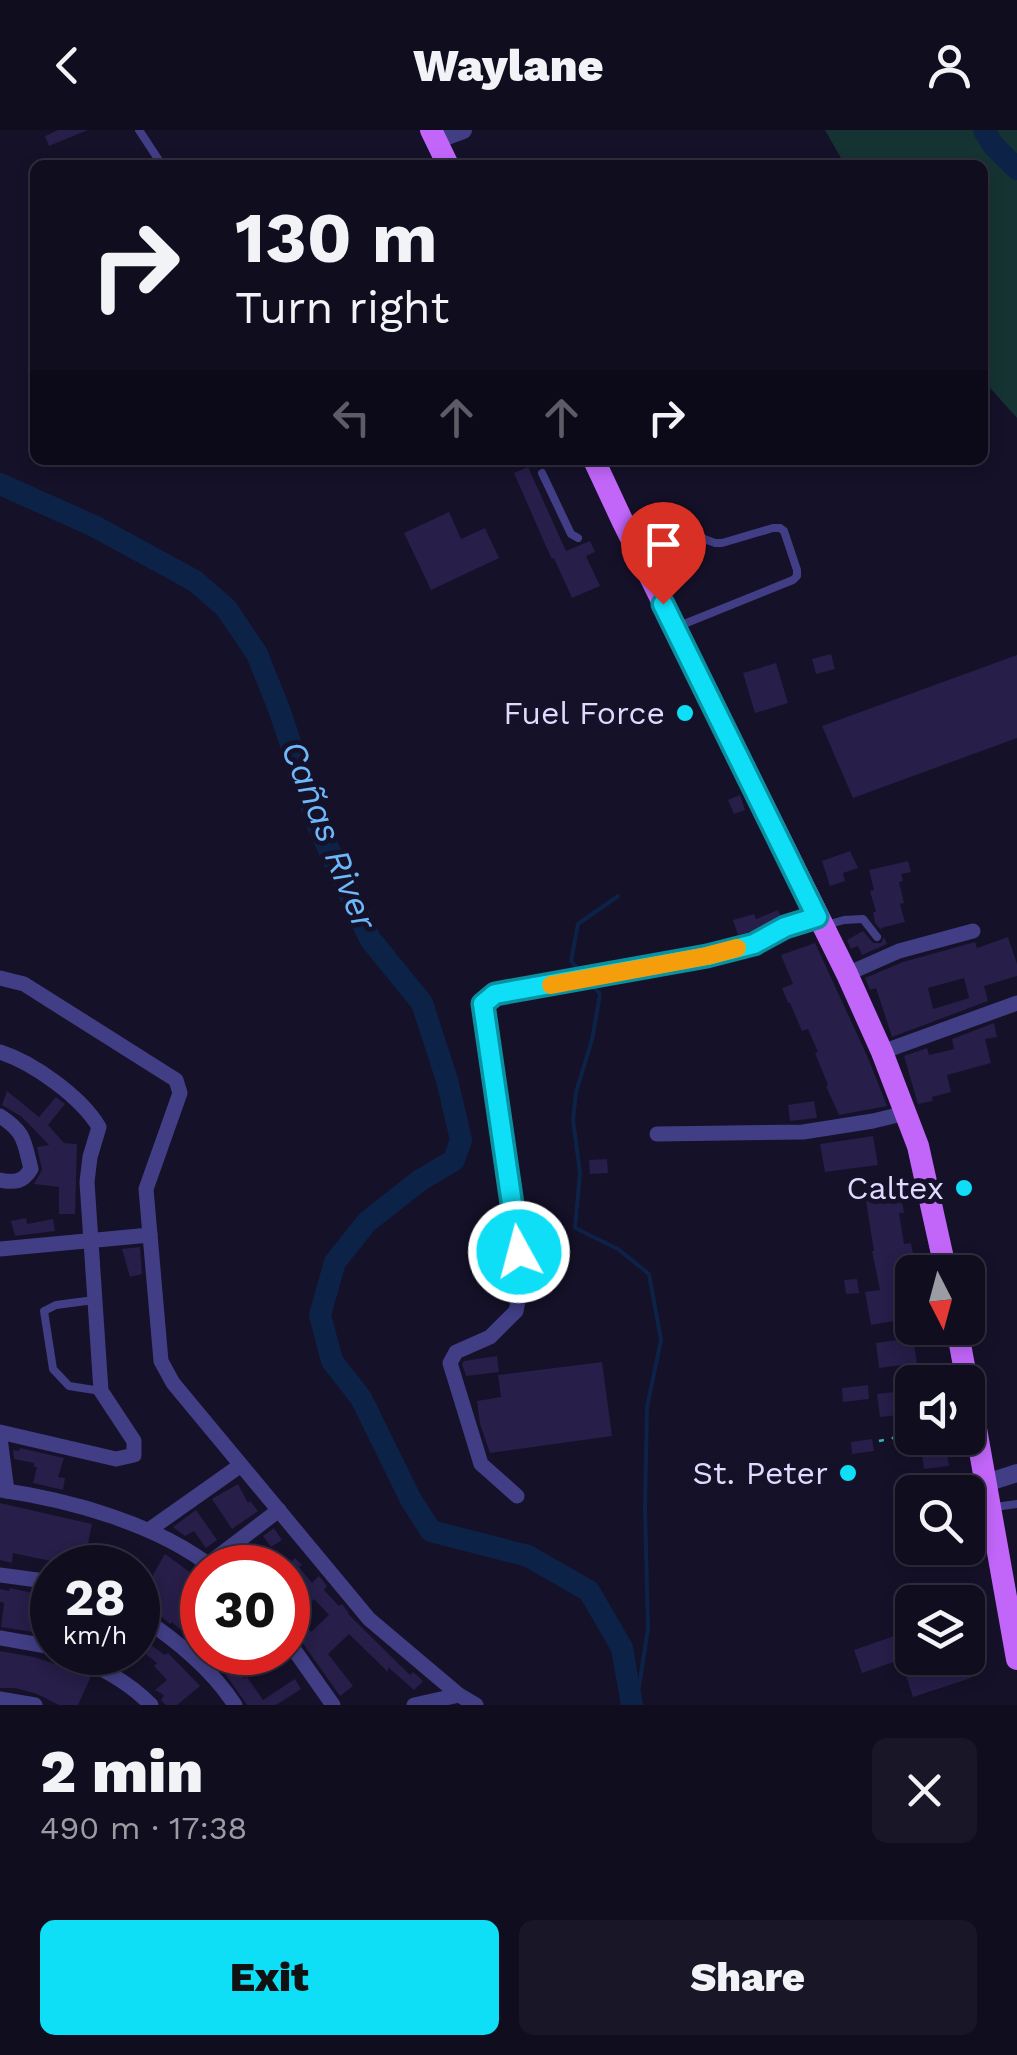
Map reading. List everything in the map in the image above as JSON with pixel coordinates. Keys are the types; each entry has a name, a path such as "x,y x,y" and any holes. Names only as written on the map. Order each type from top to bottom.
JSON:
{"main road":[{"path":"434,135 446,160"},
{"path":"596,465 882,1052 922,1161 942,1255"},
{"path":"985,1504 1017,1659"}],"street":[{"path":"434,135 462,130"},
{"path":"517,1496 481,1464 450,1363 456,1352 490,1338 516,1311 522,1282 483,1004 495,994 707,956 754,944 785,927 820,922"},
{"path":"847,974 899,952 972,930"},
{"path":"0,978 24,984 176,1080 180,1094 146,1189 161,1361 173,1383 370,1619 476,1705"},
{"path":"882,1052 1017,1002"},
{"path":"0,1052 17,1058 50,1080 88,1109 99,1127 87,1182 101,1391 134,1441 134,1455 116,1458 0,1435 4,1490 105,1513 180,1548"},
{"path":"658,1134 803,1132 906,1113"},
{"path":"0,1116 24,1138 31,1169 25,1178 14,1183 0,1180"},
{"path":"0,1249 150,1235"},
{"path":"148,1530 241,1464"},
{"path":"985,1498 1017,1474"},
{"path":"236,1545 279,1510"},
{"path":"0,1575 30,1579"},
{"path":"160,1631 187,1650 235,1705"},
{"path":"0,1638 30,1643"},
{"path":"310,1672 333,1705"},
{"path":"113,1675 151,1705"},
{"path":"414,1705 460,1695"},
{"path":"0,1699 36,1705"}],"lane":[{"path":"139,130 159,160"},
{"path":"542,473 571,534 578,538"},
{"path":"622,520 649,518 722,543 773,528 784,531 797,570 793,580 675,628"},
{"path":"820,922 863,920 877,937"},
{"path":"96,1300 56,1305 44,1312 53,1369 69,1386 101,1391"},
{"path":"985,1499 1017,1504"}],"path":[{"path":"880,1441 895,1438"}],"green space":[{"path":"825,130 1017,130 1017,418 988,386 988,160 842,160"}],"building":[{"path":"58,130 88,130 49,146 45,136"},
{"path":"528,467 566,551 590,541 595,552 586,556 600,586 572,598 514,473"},
{"path":"449,512 461,539 485,528 499,558 431,590 404,533"},
{"path":"831,654 835,669 816,674 812,659"},
{"path":"1017,655 1017,738 853,798 822,726"},
{"path":"776,663 788,703 755,713 743,673"},
{"path":"740,795 745,810 734,814 728,800"},
{"path":"850,851 858,868 843,873 845,881 830,886 822,861"},
{"path":"908,861 911,872 901,874 903,881 899,882 905,922 881,928 882,931 875,923 869,870"},
{"path":"778,910 781,917 738,935 733,920 754,914 756,919"},
{"path":"863,931 873,943 881,943 884,937 887,944 862,955 858,946 851,949 847,940"},
{"path":"1008,937 1017,976 984,986 988,1001 892,1037 876,988 870,990 865,978 903,962 975,942 977,948","holes":["964,978 969,998 933,1009 928,988"]},
{"path":"815,943 887,1106 839,1115 808,1029 802,1031 788,1003 782,988 793,984 781,955"},
{"path":"994,1023 997,1037 985,1039 991,1063 947,1075 951,1092 918,1104 904,1056 927,1048 929,1055 954,1049 952,1039"},
{"path":"7,1091 39,1117 56,1097 65,1104 48,1125 64,1143 77,1144 75,1214 59,1214 59,1187 34,1184 42,1170 37,1147 49,1145 22,1117 2,1105"},
{"path":"814,1101 817,1118 790,1121 788,1105"},
{"path":"873,1136 878,1165 825,1172 820,1144"},
{"path":"607,1159 608,1173 590,1174 589,1160"},
{"path":"900,1190 904,1244 911,1243 913,1254 895,1255 895,1321 871,1325 865,1292 880,1290 866,1201 888,1198 888,1191"},
{"path":"26,1218 27,1224 53,1219 55,1231 15,1236 11,1221"},
{"path":"140,1247 142,1274 130,1277 122,1249"},
{"path":"857,1279 859,1293 846,1294 844,1280"},
{"path":"895,1340 895,1345 914,1345 917,1363 879,1368 876,1343"},
{"path":"497,1356 499,1372 466,1376 464,1361"},
{"path":"602,1362 612,1436 490,1453 477,1401 501,1397 498,1375"},
{"path":"868,1385 869,1399 843,1402 842,1388"},
{"path":"895,1392 895,1415 880,1417 877,1394"},
{"path":"872,1439 874,1451 852,1454 851,1442"},
{"path":"20,1448 64,1458 58,1477 65,1478 63,1490 33,1483 37,1467 34,1463 14,1459 13,1450"},
{"path":"922,1455 947,1455 949,1466 924,1469"},
{"path":"238,1484 248,1503 258,1511 232,1529 212,1499"},
{"path":"0,1503 92,1524 88,1545 30,1545 30,1557 13,1553 12,1563 0,1560"},
{"path":"196,1510 217,1540 204,1545 194,1531 185,1536 173,1527"},
{"path":"274,1528 282,1540 270,1545 263,1536"},
{"path":"165,1554 180,1565 180,1629 160,1615 160,1563"},
{"path":"319,1576 327,1586 324,1590 339,1606 342,1604 410,1675 413,1672 423,1681 414,1690 388,1667 388,1672 349,1634 328,1654 353,1686 340,1696 310,1653 310,1631 329,1615 314,1599 310,1603 310,1581 312,1583"},
{"path":"10,1588 30,1592 30,1632 1,1627 4,1603 0,1602 0,1589"},
{"path":"895,1636 895,1662 862,1673 854,1650"},
{"path":"0,1651 30,1656 30,1675 91,1676 78,1705 59,1705 37,1694 0,1688"},
{"path":"160,1651 168,1653 180,1665 180,1675 189,1675 200,1686 177,1705 166,1705 161,1700 164,1695 155,1690 167,1680 160,1672"},
{"path":"226,1675 247,1677 263,1700 295,1679 301,1689 276,1705 247,1705"},
{"path":"906,1675 970,1675 971,1678 913,1697"}],"waterway":[{"path":"984,130 1017,169"},
{"name":"Cañas River","path":"0,484 94,526 195,581 226,608 257,654 319,828 370,939 422,1003 461,1140 454,1160 419,1181 367,1222 335,1262 320,1315 332,1361 361,1398 411,1500 431,1531 528,1556 589,1591 622,1648 632,1705"},
{"path":"580,971 571,961 578,924 618,896"},
{"path":"589,982 600,994 573,1120 580,1173 575,1228 618,1249 649,1274 661,1340 647,1407 648,1629 636,1705"}],"slow traffic":[{"path":"551,985 737,948"}],"place":[{"name":"Fuel Force","path":"685,713"},
{"name":"Caltex","path":"964,1188"},
{"name":"St. Peter","path":"848,1473"}],"route":[{"path":"519,1252 483,1004 495,994 754,944 785,927 817,917 663,604"}]}
